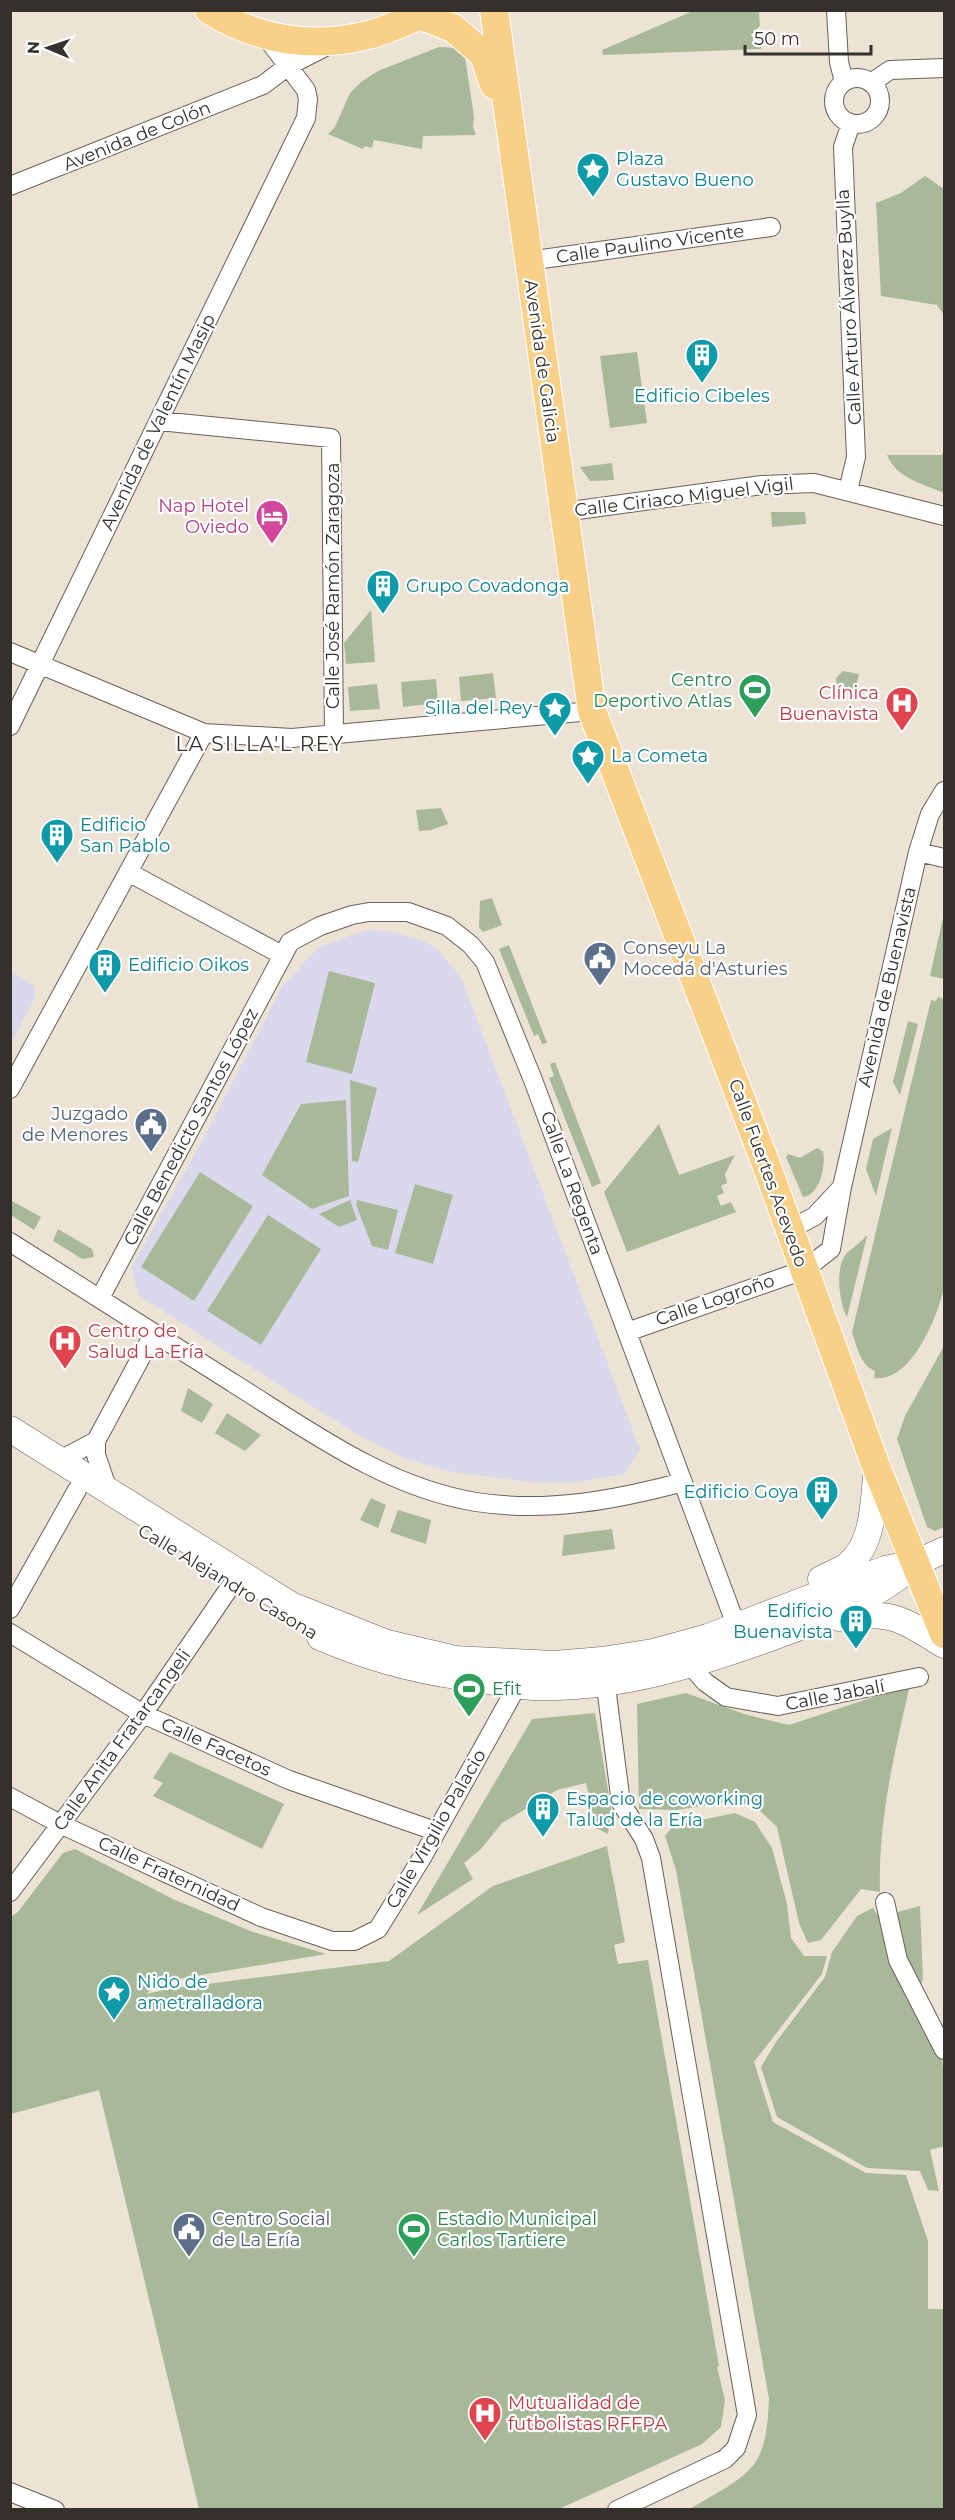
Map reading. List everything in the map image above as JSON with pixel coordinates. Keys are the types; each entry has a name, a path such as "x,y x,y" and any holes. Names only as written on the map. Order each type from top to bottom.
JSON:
{"highway":[{"path":"209,10 235,25 266,37 294,41 338,41 370,35 426,13 453,28 484,55 511,137"},
{"name":"Avenida de Galicia","path":"494,10 592,711"},
{"name":"Calle Fuertes Acevedo","path":"592,711 877,1469 945,1634"}],"main road":[{"name":"Calle Alejandro Casona","path":"10,1429 281,1599 356,1633 418,1652 478,1662 554,1664 604,1672 691,1666 813,1623 891,1585 916,1563"},
{"name":"Calle Alejandro Casona","path":"10,1448 230,1587 308,1631 361,1654 412,1668 517,1686 546,1687 604,1672 885,1569 916,1563"},
{"name":"Calle Alejandro Casona","path":"736,1625 850,1563 870,1529 877,1469"},
{"path":"916,1563 945,1550"},
{"name":"Calle Alejandro Casona","path":"813,1623 867,1614 890,1616 901,1619 945,1645"}],"street":[{"path":"836,10 839,62 844,82"},
{"path":"266,37 306,90"},
{"path":"266,37 269,62 263,85 306,90"},
{"name":"Avenida de Colón","path":"10,186 263,85 288,66 338,41"},
{"path":"871,83 890,70 945,68"},
{"path":"858,78 871,83 879,95 879,109 864,123 851,123 844,120 835,108 836,94 844,82 858,78"},
{"name":"Avenida de Valentín Masip","path":"10,726 306,118 308,99 306,90"},
{"name":"Calle Arturo Álvarez Buylla","path":"848,491 856,457 843,147 851,123"},
{"name":"Calle Paulino Vicente","path":"528,261 771,227"},
{"name":"Calle José Ramón Zaragoza","path":"159,421 331,438 334,734"},
{"name":"Calle Ciriaco Miguel Vigil","path":"563,512 762,485 814,483 945,516"},
{"path":"10,652 204,733 292,738 592,711"},
{"path":"10,1089 204,733"},
{"name":"Avenida de Buenavista","path":"804,1270 831,1249 842,1187 918,852 930,814 945,791"},
{"path":"918,852 945,858"},
{"path":"128,872 282,955"},
{"name":"Calle La Regenta","path":"282,955 290,942 299,935 333,921 369,912 408,912 422,915 447,926 474,948 485,962 521,1047 736,1625"},
{"name":"Calle Benedicto Santos López","path":"100,1298 282,955"},
{"path":"789,1230 815,1216 842,1187"},
{"path":"10,1242 369,1466 401,1481 446,1496 500,1505 529,1506 601,1502 683,1482"},
{"name":"Calle Logroño","path":"627,1332 804,1270"},
{"path":"108,1490 96,1455 96,1441 154,1333"},
{"path":"60,1460 96,1441"},
{"path":"10,1609 77,1490"},
{"name":"Calle Anita Fratarcangeli","path":"10,1892 143,1714 230,1587"},
{"name":"Calle Facetos","path":"10,1633 143,1714 289,1779 435,1831"},
{"name":"Calle Jabalí","path":"691,1666 705,1682 726,1697 778,1706 919,1677"},
{"path":"604,1672 621,1803 644,1839 655,1877 747,2415 736,2448 725,2459 618,2510"},
{"name":"Calle Virgilio Palacio","path":"332,1941 354,1941 378,1929 517,1686"},
{"name":"Calle Fraternidad","path":"10,1797 60,1824 261,1917 332,1941"},
{"path":"885,1902 898,1960 945,2050"},
{"path":"10,2492 55,2510"}],"shaded area":[{"path":"367,930 390,931 424,941 437,949 461,977 640,1449 625,1474 573,1483 536,1483 452,1472 406,1459 356,1434 139,1296 131,1268 203,1139 283,985 319,947"},
{"path":"11,971 33,985 36,996 11,1044"}],"green space":[{"path":"693,11 759,11 761,49 603,55 602,50"},
{"path":"439,47 456,48 465,57 474,117 473,127 476,135 423,136 422,149 374,140 372,148 365,146 363,149 328,134 335,127 350,93 361,82 378,71"},
{"path":"925,176 944,189 944,315 937,305 881,296 876,203 901,193"},
{"path":"637,352 647,423 610,428 600,356"},
{"path":"944,447 944,493 903,475 891,463 887,455 942,455"},
{"path":"612,463 614,480 590,481 580,467"},
{"path":"771,512 805,512 806,524 772,527"},
{"path":"371,610 375,662 346,664 344,643"},
{"path":"843,671 859,674 854,693 842,690 837,685 836,678"},
{"path":"493,673 496,698 461,701 459,677"},
{"path":"436,679 438,703 403,707 401,682"},
{"path":"377,684 380,709 350,711 348,687"},
{"path":"441,808 448,824 431,830 419,831 416,810"},
{"path":"492,898 502,925 483,932 479,927 480,901"},
{"path":"944,913 944,979 930,976"},
{"path":"509,945 547,1043 542,1044 538,1034 534,1036 499,949"},
{"path":"329,971 375,983 352,1074 306,1062"},
{"path":"938,997 944,999 944,1288 929,1331 911,1360 900,1370 887,1377 874,1378 875,1371 862,1360 852,1332 931,1000 936,1001"},
{"path":"908,1021 918,1024 900,1095 893,1082"},
{"path":"555,1062 601,1183 592,1187 549,1078 554,1076 550,1064"},
{"path":"350,1080 377,1088 358,1162 352,1161"},
{"path":"346,1100 349,1196 312,1209 262,1175 301,1104"},
{"path":"659,1124 679,1175 735,1155 725,1174 727,1183 721,1186 724,1193 717,1196 721,1206 731,1202 736,1212 627,1252 604,1192"},
{"path":"892,1128 876,1196 866,1169 873,1139"},
{"path":"817,1148 823,1151 824,1164 818,1186 809,1195 803,1197 786,1157 788,1154 800,1158"},
{"path":"200,1172 253,1206 194,1301 141,1267"},
{"path":"415,1184 453,1195 433,1264 395,1253"},
{"path":"10,1200 41,1217 34,1230 11,1215"},
{"path":"350,1200 357,1220 339,1227 319,1214"},
{"path":"357,1200 398,1210 388,1250 372,1246 356,1205"},
{"path":"268,1215 321,1249 261,1345 207,1311"},
{"path":"58,1229 92,1249 94,1257 82,1259 53,1241"},
{"path":"866,1236 847,1317 840,1293 841,1265 848,1252"},
{"path":"944,1346 944,1527 935,1531 927,1527 897,1439 905,1416"},
{"path":"188,1388 213,1404 202,1423 181,1411"},
{"path":"227,1413 261,1435 245,1451 215,1433"},
{"path":"371,1498 386,1505 378,1528 360,1520"},
{"path":"398,1510 431,1520 426,1544 390,1532"},
{"path":"612,1529 615,1549 562,1556 564,1535"},
{"path":"910,1685 884,1814 880,1892 861,1889 821,1940 808,1943 799,1923 777,1827 753,1804 724,1803 676,1810 639,1809 637,1704 686,1693 744,1714 789,1725"},
{"path":"595,1713 611,1808 608,1834 596,1828 586,1783 557,1790 502,1823 481,1849 464,1863 473,1879 417,1915 532,1719"},
{"path":"170,1752 284,1804 262,1849 153,1796 163,1783 153,1778"},
{"path":"735,1813 755,1822 772,1848 787,1904 791,1938 804,1956 827,1956 822,1974 754,2062 773,2122 866,2173 906,2175 928,2241 928,2309 944,2309 944,2509 690,2509 733,2483 755,2463 764,2440 768,2415 769,2399 676,1870 665,1836 673,1826"},
{"name":"Estadio Municipal Carlos Tartiere","path":"607,1846 625,1942 614,1945 618,1964 648,1960 719,2366 717,2367 725,2400 721,2427 702,2444 559,2509 199,2509 99,2090 11,2114 11,1916 17,1913 63,1853 75,1849 175,1900 253,1932 326,1954 160,1982 146,1994 168,1989 389,1961 493,1886"},
{"path":"920,1906 923,1979 912,2009 942,2060 944,2146 930,2150 939,2191 928,2190 920,2171 867,2168 777,2117 761,2067 776,2042 825,1977 832,1952 857,1916 873,1908 879,1917"}],"place":[{"name":"Plaza Gustavo Bueno","path":"593,198"},
{"name":"Edificio Cibeles","path":"702,384"},
{"name":"Nap Hotel Oviedo","path":"272,545"},
{"name":"Grupo Covadonga","path":"383,615"},
{"name":"Centro Deportivo Atlas","path":"755,719"},
{"name":"Clínica Buenavista","path":"902,732"},
{"name":"Silla del Rey","path":"555,737"},
{"name":"La Cometa","path":"588,785"},
{"name":"Edificio San Pablo","path":"57,864"},
{"name":"Conseyu La Mocedá d'Asturies","path":"600,987"},
{"name":"Edificio Oikos","path":"105,994"},
{"name":"Juzgado de Menores","path":"151,1153"},
{"name":"Centro de Salud La Ería","path":"65,1370"},
{"name":"Edificio Goya","path":"822,1521"},
{"name":"Edificio Buenavista","path":"856,1650"},
{"name":"Efit","path":"469,1718"},
{"name":"Espacio de coworking Talud de la Ería","path":"543,1838"},
{"name":"Nido de ametralladora","path":"114,2021"},
{"name":"Centro Social de La Ería","path":"189,2258"},
{"name":"Estadio Municipal Carlos Tartiere","path":"414,2258"},
{"name":"Mutualidad de futbolistas RFFPA","path":"485,2442"}],"district":[{"name":"LA SILLA'L REY","path":"260,744"}]}
